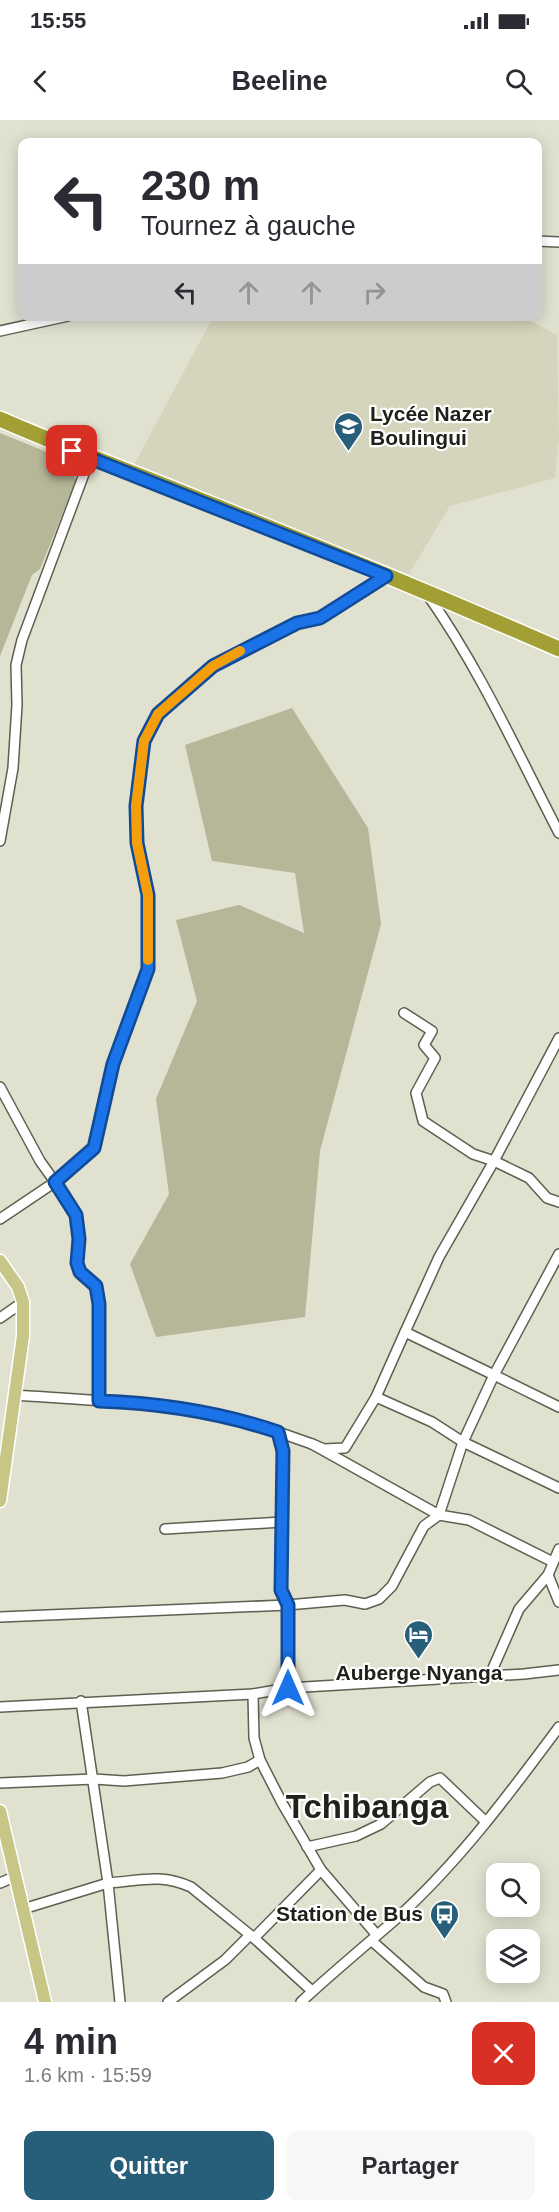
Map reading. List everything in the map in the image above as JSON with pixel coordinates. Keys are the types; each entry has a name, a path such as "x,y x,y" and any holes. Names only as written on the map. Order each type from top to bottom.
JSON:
{"highway":[{"path":"0,420 424,591 559,649"}],"main road":[{"path":"0,1261 18,1287 23,1302 23,1336 0,1501"},
{"path":"0,1810 45,2002"}],"street":[{"path":"542,241 559,243"},
{"path":"0,331 45,321"},
{"path":"0,841 13,768 17,705 16,665 22,640 90,458"},
{"path":"0,1220 55,1182 94,1148 113,1064 148,969 148,895 137,843 136,806 144,741 158,714 213,666 297,623 320,618 386,576"},
{"path":"424,591 456,635 492,699 559,833"},
{"path":"404,1013 432,1031 424,1045 435,1058 416,1094 423,1121 473,1154 494,1161 529,1178 547,1198 559,1202"},
{"path":"14,1395 127,1402 236,1419 324,1449 345,1448 376,1397 439,1257 494,1161 559,1038"},
{"path":"0,1087 40,1161 76,1215 79,1239 77,1263 80,1272 96,1286 99,1304 99,1401"},
{"path":"0,1617 288,1605 337,1600 365,1604 379,1599 392,1586 424,1526 439,1515 463,1442 494,1375 559,1254"},
{"path":"0,1318 23,1302"},
{"path":"405,1332 559,1407"},
{"path":"376,1397 432,1422 463,1442 559,1488"},
{"path":"278,1432 283,1451 281,1590 288,1605 288,1688"},
{"path":"312,1444 439,1515 469,1520 553,1562"},
{"path":"165,1528 282,1522"},
{"path":"490,1675 519,1609 548,1575 559,1549"},
{"path":"548,1575 559,1602"},
{"path":"0,1707 81,1701 253,1694 288,1688 559,1670"},
{"path":"253,1694 252,1717 260,1760 321,1870 374,1938 424,1987 442,1994 446,2002"},
{"path":"81,1701 108,1883 120,2002"},
{"path":"300,2002 397,1918 486,1822 559,1727"},
{"path":"0,1784 94,1779 124,1781 222,1773 248,1767 260,1760"},
{"path":"307,1847 356,1836 381,1824 425,1786 440,1778 486,1822"},
{"path":"168,2002 252,1937 321,1870"},
{"path":"0,1883 14,1877"},
{"path":"23,1909 108,1883 155,1877 182,1883 213,1904 312,1991"}],"shaded area":[{"name":"Lycée Nazer Boulingui","path":"211,321 531,321 557,335 559,439 555,478 450,506 409,574 134,465"},
{"path":"0,433 69,461 76,481 40,569 32,575 0,656"},
{"path":"292,708 368,828 381,924 320,1151 305,1317 156,1337 130,1264 169,1194 156,1099 197,1001 176,920 239,905 304,933 295,873 212,861 185,745"}],"slow traffic":[{"path":"148,960 148,895 137,843 136,806 139,763 144,741 158,714 213,666 240,651"}],"place":[{"name":"Lycée Nazer Boulingui","path":"349,452"},
{"name":"Auberge Nyanga","path":"419,1660"},
{"name":"Station de Bus","path":"444,1940"}],"district":[{"name":"Tchibanga","path":"367,1806"}],"route":[{"path":"72,451 198,499 386,576 320,618 297,623 213,666 158,714 144,741 139,763 136,806 137,843 148,895 148,969 113,1064 94,1148 55,1182 76,1215 79,1239 77,1263 80,1272 96,1286 99,1304 99,1401 127,1402 214,1415 247,1421 278,1432 283,1451 281,1590 288,1605 288,1688"}]}
